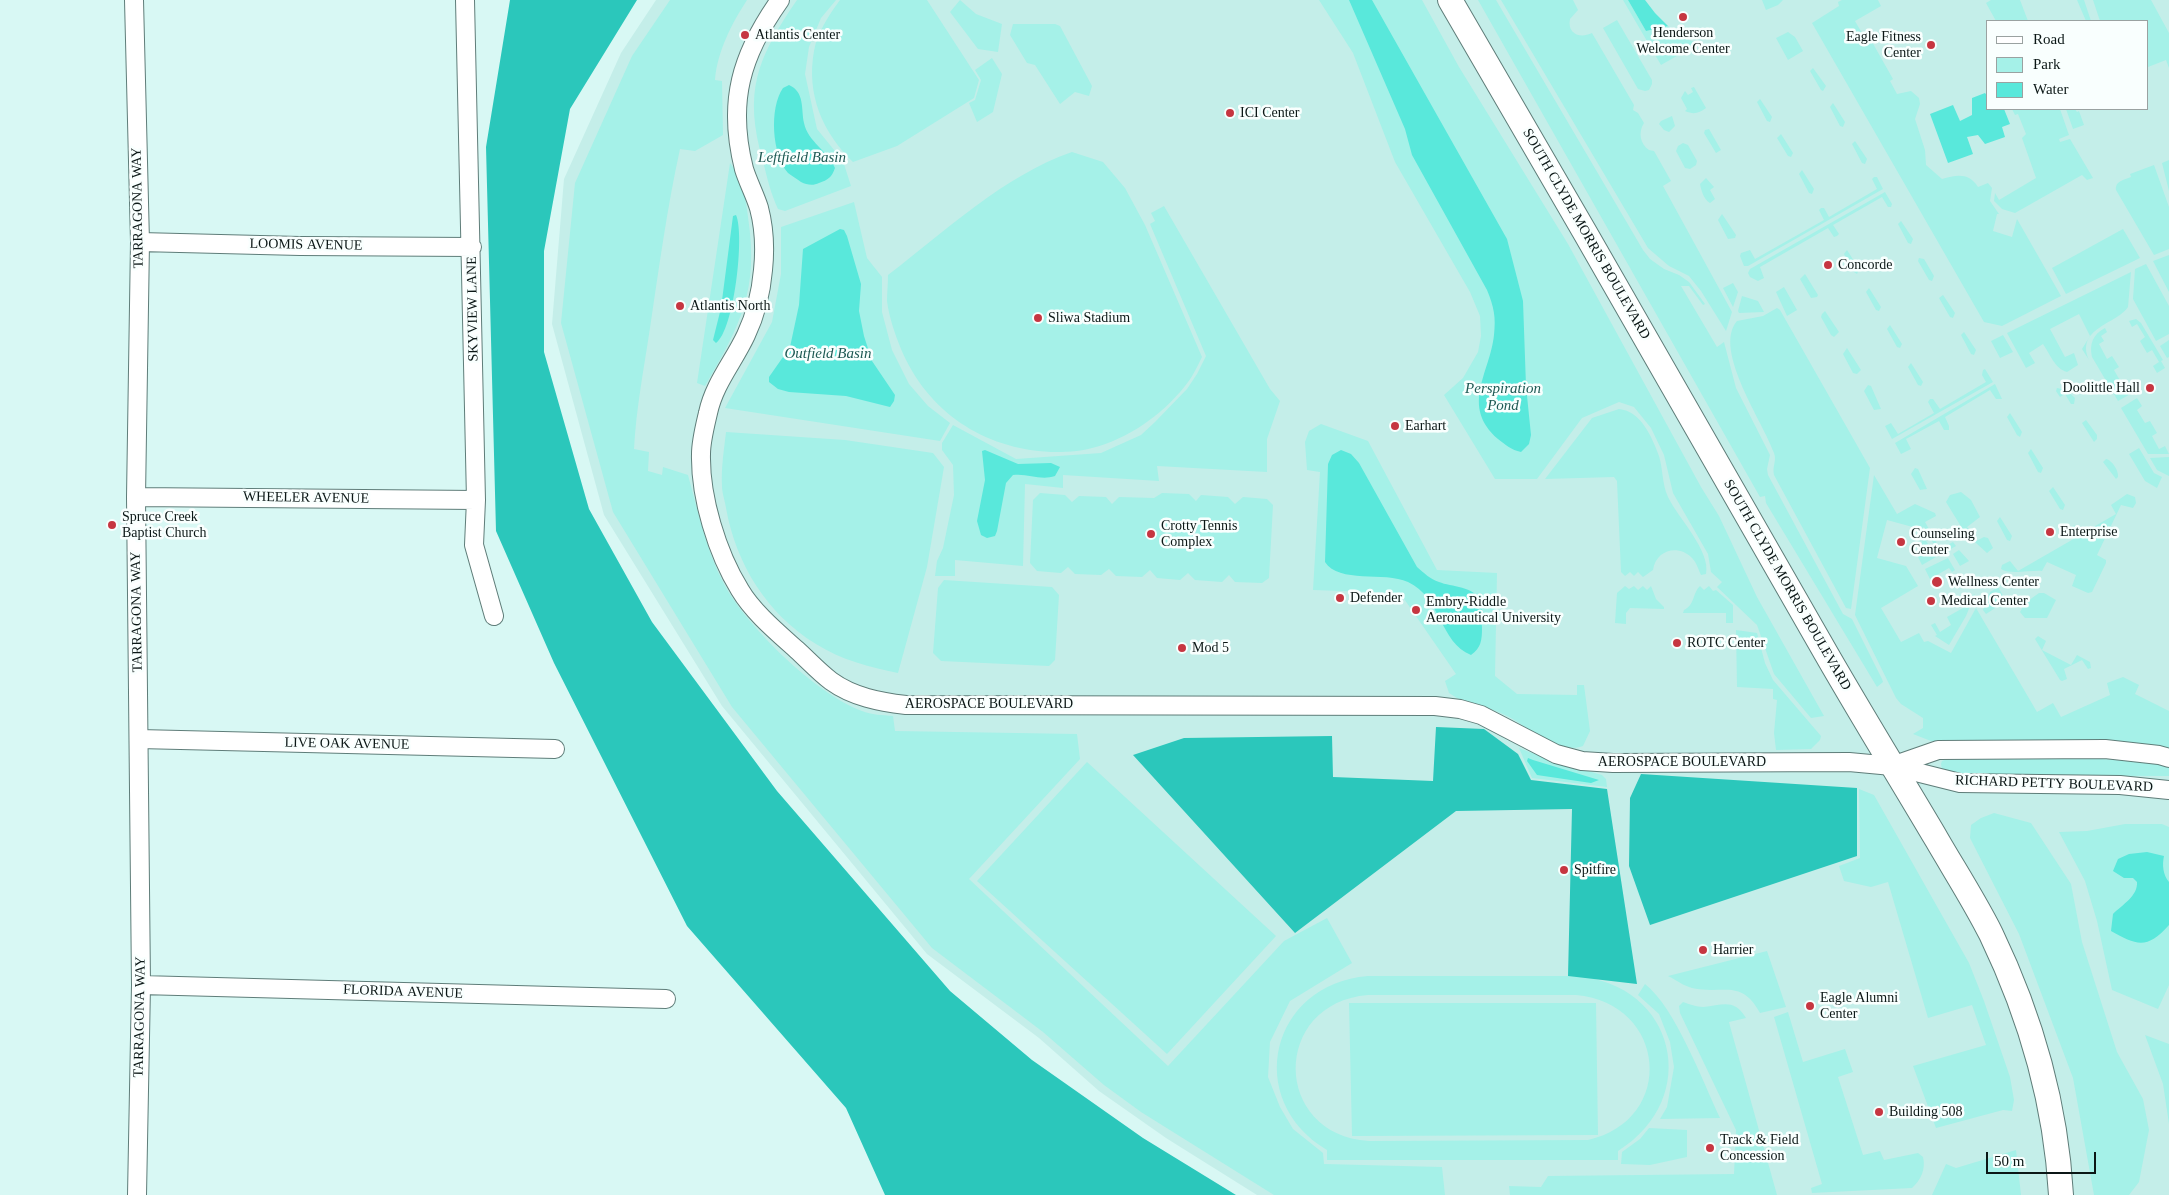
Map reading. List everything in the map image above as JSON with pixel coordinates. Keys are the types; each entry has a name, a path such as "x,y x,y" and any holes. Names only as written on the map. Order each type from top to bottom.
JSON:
{"main road":[{"name":"SOUTH CLYDE MORRIS BOULEVARD","path":"1450,0 1662,364 1862,716 1991,934 2012,983 2033,1042 2050,1107 2059,1165 2061,1195"}],"street":[{"name":"TARRAGONA WAY","path":"134,0 140,242 136,497 141,985 137,1195"},
{"name":"SKYVIEW LANE","path":"465,0 472,247 476,500 474,545 494,616"},
{"name":"AEROSPACE BOULEVARD","path":"780,0 752,46 741,75 737,107 738,139 745,170 759,209 763,236 763,270 758,305 746,335 717,386 708,411 701,462 704,493 715,534 740,590 784,638 832,681 868,698 906,705 1435,706 1460,709 1481,715 1549,751 1582,760 1613,763 1849,762 1892,766"},
{"name":"LOOMIS AVENUE","path":"140,242 300,246 472,247"},
{"name":"WHEELER AVENUE","path":"136,497 476,500"},
{"name":"LIVE OAK AVENUE","path":"139,739 556,749"},
{"path":"1892,766 1938,750 2105,749 2169,758"},
{"name":"RICHARD PETTY BOULEVARD","path":"1892,766 1960,783 2120,785 2169,790"},
{"name":"FLORIDA AVENUE","path":"141,985 666,999"}],"shaded area":[{"path":"510,0 637,0 570,109 544,251 544,352 589,509 652,622 777,791 950,991 1032,1060 1143,1138 1236,1195 885,1195 846,1108 687,926 554,663 496,531 486,147"},
{"name":"Embry-Riddle Aeronautical University","path":"656,0 2169,0 2169,1195 1257,1195 1166,1138 1099,1091 1039,1038 927,954 722,706 604,515 552,324 564,179 621,53"},
{"path":"1436,727 1484,729 1518,754 1531,780 1607,789 1637,984 1568,976 1572,809 1456,811 1295,933 1133,755 1184,738 1332,736 1333,777 1433,781"},
{"path":"1641,774 1857,788 1857,856 1650,925 1629,866 1630,798"}],"green space":[{"path":"670,0 747,0 726,38 716,69 715,80 722,81 723,135 695,151 680,149 671,193 636,419 634,449 649,452 648,471 662,475 663,467 688,475 712,558 724,584 749,620 766,639 804,675 824,690 866,712 893,716 895,731 1077,734 1080,759 969,879 1168,1066 1284,941 1327,918 1352,963 1290,1001 1270,1042 1268,1077 1280,1107 1293,1129 1323,1153 1324,1164 1442,1167 1445,1195 1274,1195 1141,1112 1104,1085 1043,1032 932,948 732,707 613,512 561,323 575,183 632,56"},
{"path":"797,0 836,0 821,18 809,47 805,74 817,129 843,161 851,186 785,211 778,209 768,180 757,137 754,95 763,58"},
{"path":"840,0 927,0 979,80 974,98 897,146 853,162 842,151 825,126 819,112 812,83 814,51 818,38 824,24"},
{"path":"960,0 976,14 1002,24 998,52 978,49 950,12"},
{"path":"1319,0 1422,0 1459,67 1568,244 1701,487 1719,516 1757,597 1824,716 1811,718 1774,674 1757,625 1717,587 1722,582 1711,572 1708,554 1673,493 1664,455 1651,428 1634,407 1619,402 1582,418 1537,479 1495,479 1444,395 1463,378 1478,352 1481,336 1480,316 1470,292 1395,162 1353,53"},
{"path":"1478,0 1496,0 1643,250 1650,259 1664,269 1679,275 1689,282 1705,304 1703,305 1689,286 1681,286 1717,347 1724,342 1736,388 1770,455 1767,469 1768,475 1843,614 1852,619 1882,679 1883,682 1877,687 1766,503 1765,496 1760,497"},
{"path":"1501,0 1573,0 1578,10 1570,19 1570,28 1572,32 1579,35 1592,33 1634,105 1633,110 1638,113 1644,123 1641,130 1642,141 1649,150 1654,151 1671,181 1663,186 1732,312 1726,331 1701,291 1689,276 1669,266 1648,248"},
{"path":"1623,0 1628,0 1646,31 1668,26 1685,38 1698,44 1661,65"},
{"path":"1762,0 1783,0 1778,5 1766,10"},
{"path":"1842,0 1878,0 1881,6 1855,21 1863,35 1867,33 1893,79 1890,81 1897,94 1911,91 1919,98 1920,104 1915,119 1925,150 1926,165 1942,179 1962,176 1971,179 1978,187 1988,183 1992,188 1990,201 1999,214 1997,214 1993,231 2012,237 2017,219 2061,296 2002,326 1984,322 1812,23 1839,6 1838,2"},
{"path":"1991,0 2020,0 2028,20 1995,20 1986,3"},
{"path":"2077,0 2084,0 2091,20 2086,20"},
{"path":"2093,0 2151,0 2169,33 2169,68 2166,60 2149,67 2149,20 2100,20"},
{"path":"1617,20 1652,80 1649,90 1638,89 1603,28"},
{"path":"1013,24 1055,24 1060,26 1092,86 1089,96 1075,92 1060,104 1035,65 1027,63 1010,35"},
{"path":"1788,32 1795,37 1803,51 1788,60 1776,38"},
{"path":"992,58 1002,74 993,112 977,122 969,103 975,100 981,80 975,70"},
{"path":"1813,68 1826,86 1823,91 1810,71"},
{"path":"1694,87 1706,108 1694,113 1685,111 1687,109 1681,98 1685,91 1688,95 1693,92 1691,88"},
{"path":"1760,99 1772,117 1770,122 1767,121 1757,102"},
{"path":"1833,103 1845,122 1843,127 1840,126 1830,107"},
{"path":"2012,110 2060,110 2069,135 2059,139 2060,142 2070,139 2093,178 2087,180 2082,175 2015,213 2002,209 1994,201 1995,193 1999,200 2036,178 2022,138 2026,134 2018,114 2015,115"},
{"path":"2066,110 2079,111 2084,125 2073,129"},
{"path":"1672,116 1675,126 1669,132 1664,130 1659,124 1661,121"},
{"path":"1709,129 1721,150 1716,153 1704,133 1705,130"},
{"path":"1781,134 1793,153 1791,157 1788,156 1777,138"},
{"path":"1855,141 1867,159 1865,164 1862,163 1852,144"},
{"path":"1683,143 1688,145 1697,161 1696,165 1690,169 1685,168 1676,151 1678,146"},
{"name":"Sliwa Stadium","path":"1072,152 1103,162 1125,188 1145,225 1202,357 1190,380 1176,397 1155,416 1131,432 1118,439 1092,448 1051,452 1026,449 1003,443 981,434 960,423 926,391 912,371 894,331 887,301 888,275 999,190 1022,175"},
{"path":"2169,160 2169,191 2162,163"},
{"path":"730,163 738,175 745,196 751,243 749,286 737,325 705,386 697,383"},
{"path":"2154,165 2169,207 2169,249 2154,255 2116,187 2118,183 2131,177 2130,174"},
{"path":"1802,170 1814,189 1812,194 1809,193 1799,174"},
{"path":"1877,177 1883,189 1748,266 1744,266 1740,256 1741,253 1750,250 1755,259 1824,220 1819,210 1821,208 1824,208 1829,217 1877,189 1872,179"},
{"path":"1706,178 1714,187 1710,190 1715,199 1710,203 1704,197 1700,184"},
{"path":"1885,192 1892,204 1891,207 1888,207 1882,197 1833,225 1839,234 1837,236 1834,237 1828,228 1760,267 1764,278 1758,281 1750,277 1748,273 1750,269"},
{"path":"854,202 867,258 882,277 882,312 892,350 909,384 928,406 950,423 940,441 725,408 772,322 781,274 781,227"},
{"path":"1164,206 1270,389 1280,401 1267,439 1267,472 1157,466 1159,481 1063,475 1063,488 1025,484 1023,566 955,560 955,576 935,576 954,495 953,465 942,450 942,443 953,425 1016,459 1101,453 1141,435 1187,389 1197,374 1206,356 1150,224 1155,221 1151,213"},
{"path":"1722,214 1736,235 1735,238 1728,239 1718,220"},
{"path":"1901,221 1913,239 1911,244 1908,243 1898,224"},
{"path":"2123,229 2140,258 2066,294 2052,268"},
{"path":"1847,250 1859,269 1857,274 1844,254"},
{"path":"2169,255 2169,292 2153,261"},
{"path":"1919,258 1924,259 1934,276 1932,281 1929,280 1918,261"},
{"path":"2146,264 2169,306 2169,334 2156,341 2133,299 2135,269"},
{"path":"2131,272 2128,307 2123,313 2092,334 2086,349 2089,360 2082,349 2090,336 2079,314 2050,329 2065,357 2074,353 2078,365 2067,372 2059,368 2043,344 2029,353 2035,363 2026,368 2007,333"},
{"path":"1805,274 1818,295 1817,297 1811,298 1800,279"},
{"path":"1733,283 1738,292 1733,307 1723,288"},
{"path":"1784,287 1797,310 1787,316 1776,292"},
{"path":"1869,288 1881,307 1879,311 1876,310 1866,292"},
{"path":"1943,295 1955,313 1953,318 1950,317 1939,298"},
{"path":"1742,296 1758,301 1764,312 1739,313"},
{"path":"1777,308 1780,310 1870,468 1851,609 1846,608 1774,475 1774,453 1742,387 1735,368 1731,350 1731,334 1737,321 1763,316"},
{"path":"1825,311 1839,332 1834,337 1821,317"},
{"path":"2136,319 2141,323 2163,360 2161,361 2165,368 2157,373 2153,366 2159,362 2152,350 2147,353 2140,341 2145,337 2137,324 2132,327 2129,321"},
{"path":"1890,325 1902,344 1900,348 1897,347 1887,329"},
{"path":"2105,328 2107,332 2101,336 2104,341 2099,344 2107,359 2112,356 2119,367 2114,370 2122,384 2127,381 2134,392 2118,401 2092,357 2091,348 2093,340 2097,333"},
{"path":"1964,332 1976,350 1974,355 1971,354 1961,335"},
{"path":"2003,335 2013,352 2000,358 1991,341"},
{"path":"2169,340 2169,357 2167,358 2160,346"},
{"path":"1847,348 1861,370 1857,374 1853,373 1843,354"},
{"path":"1911,363 1923,382 1921,386 1918,385 1908,367"},
{"path":"1985,369 1993,382 1892,439 1885,426 1891,423 1898,434 1934,413 1928,402 1930,399 1933,399 1940,409 1986,382 1982,375"},
{"path":"1995,384 2002,399 1996,399 1990,390 1945,417 1949,430 1944,430 1939,421 1906,439 1911,449 1901,454 1895,443"},
{"path":"1868,385 1871,386 1881,409 1874,410 1864,391"},
{"path":"2057,388 2066,390 2075,398 2074,404 2071,404 2065,394 2060,397 2056,391"},
{"path":"2137,398 2142,406 2137,410 2145,423 2150,421 2157,433 2152,436 2159,449 2165,446 2169,454 2148,454 2121,408"},
{"path":"1619,409 1634,415 1649,433 1659,456 1668,497 1704,555 1706,574 1701,575 1692,558 1680,551 1674,550 1668,551 1658,558 1653,570 1643,577 1638,572 1634,576 1630,572 1625,576 1621,572 1617,481 1614,477 1545,479 1592,418"},
{"path":"2010,413 2022,432 2020,437 2007,417"},
{"path":"2086,420 2097,435 2097,439 2094,442 2082,423"},
{"path":"1321,424 1368,441 1437,570 1497,573 1495,676 1517,694 1577,695 1577,685 1584,685 1590,731 1583,746 1574,748 1564,747 1545,739 1509,717 1457,698 1449,693 1445,681 1456,674 1400,593 1313,590 1320,472 1307,470 1305,442 1309,431"},
{"path":"726,432 845,440 933,453 944,467 927,567 898,673 846,659 816,644 798,632 783,618 756,586 737,549 722,489"},
{"path":"2139,448 2154,473 2162,477 2157,488 2145,481 2129,454"},
{"path":"2031,449 2043,468 2041,473 2038,472 2028,453"},
{"path":"2169,457 2169,476 2157,470 2150,458"},
{"path":"2106,459 2111,461 2116,469 2118,477 2116,479 2103,462"},
{"path":"1915,468 1918,469 1927,489 1920,490 1911,474"},
{"path":"1874,475 1897,514 1915,504 1935,513 1936,516 1925,522 1940,549 1953,542 1956,546 1940,555 1924,527 1920,529 1887,520 1877,558 1906,566 1918,586 1881,608 1901,642 1919,633 1924,642 1928,641 1951,653 1976,608 2037,712 2053,703 2061,717 2110,695 2107,683 2123,677 2139,685 2135,694 2169,711 2169,750 2032,742 1931,741 1913,734 1923,728 1923,718 1901,704 1896,698 1855,615"},
{"path":"2053,487 2065,505 2063,510 2060,509 2049,491"},
{"path":"1961,492 1971,500 1980,517 1967,527 1976,541 1984,537 1988,538 1993,548 1987,553 1965,533 1946,502 1950,495"},
{"name":"Crotty Tennis Complex","path":"1040,493 1065,495 1072,502 1079,496 1106,497 1112,504 1119,497 1154,498 1162,493 1189,494 1196,501 1201,495 1228,497 1235,504 1243,497 1267,499 1273,505 1269,578 1262,583 1235,582 1229,575 1222,582 1195,580 1188,573 1180,580 1157,578 1150,570 1142,577 1116,576 1109,569 1101,575 1075,574 1068,567 1061,573 1037,571 1030,563 1033,500"},
{"path":"2127,494 2135,497 2136,503 2133,508 2121,505 2097,555 2106,560 2106,563 2092,592 2088,593 2072,586 2076,575 2047,562 2042,571 2015,572 2001,569 2002,565 2010,561 2018,571 2077,537 2072,526 2078,525 2083,533 2116,514 2111,505"},
{"path":"2000,517 2012,536 2010,541 2007,540 1997,521"},
{"path":"1923,536 1936,557 1922,565 1918,557"},
{"path":"1959,550 1969,561 1960,566 1953,554"},
{"path":"1948,558 1955,570 1952,572 1949,568 1930,579 1925,569"},
{"path":"944,580 1052,587 1059,595 1055,660 1049,666 941,661 933,653 938,588"},
{"path":"1625,586 1629,589 1634,586 1638,590 1643,586 1647,590 1651,586 1656,599 1664,609 1630,608 1626,613 1626,624 1615,623 1617,593"},
{"path":"1700,586 1704,590 1709,586 1713,591 1716,590 1733,605 1733,623 1726,623 1726,613 1683,613 1692,602"},
{"path":"1998,587 2006,601 1986,614 1983,610 1990,592"},
{"path":"2039,593 2044,593 2056,600 2047,618 2025,618 2020,612 2025,603"},
{"path":"1975,594 1966,616 1949,645 1935,636 1937,635 1931,625 1935,623 1940,632 1951,625 1947,617 1970,604 1968,598"},
{"path":"1736,630 1757,633 1765,663 1773,680 1821,736 1820,740 1811,749 1776,750 1774,733 1777,700 1773,699 1773,689 1737,687"},
{"path":"2038,636 2046,641 2042,650 2071,665 2077,655 2090,662 2091,668 2088,669 2082,660 2064,669 2067,679 2060,680 2035,639"},
{"path":"1519,748 1553,761 1602,775 1606,779 1607,787 1532,778"},
{"path":"1950,758 2101,759 2158,763 2169,766 2169,776 1951,775 1942,770 1941,764 1942,761"},
{"path":"1087,762 1276,936 1167,1054 977,881"},
{"path":"1859,789 1874,795 1969,963 2010,1077 2014,1100 2012,1111 2003,1110 1936,1128 1913,1066 1986,1045 1972,1005 1928,1018 1888,882 1871,887 1844,881 1839,866 1860,858"},
{"path":"1994,813 2031,823 2071,884 2082,942 2117,1052 2143,1099 2149,1130 2139,1182 2129,1195 2094,1195 2073,1078 2019,934 1970,838 1971,825 1981,818"},
{"path":"2125,824 2162,824 2169,827 2169,985 2158,1009 2112,990 2097,921 2085,881 2059,832 2087,831"},
{"path":"1767,951 1786,1007 1760,1013 1746,995 1730,990 1692,988 1668,976"},
{"path":"1368,976 1576,976 1610,984 1637,999 1656,1021 1666,1047 1668,1074 1661,1102 1645,1129 1618,1151 1618,1160 1327,1160 1327,1150 1301,1128 1284,1103 1277,1075 1279,1047 1290,1021 1308,1000 1335,984","holes":["1368,995 1576,995 1606,1003 1629,1018 1643,1039 1650,1063 1647,1087 1636,1110 1617,1128 1588,1140 1369,1141 1337,1133 1314,1117 1300,1094 1296,1069 1300,1043 1314,1020 1336,1003"]},
{"path":"1645,984 1656,995 1677,1027 1720,1118 1660,1119 1667,1107 1674,1067 1670,1042 1659,1014 1638,995"},
{"path":"1683,1002 1701,1007 1722,1004 1732,1005 1742,1012 1746,1018 1729,1022 1777,1195 1510,1195 1509,1186 1541,1187 1548,1176 1734,1174 1736,1130 1680,1013 1679,1006"},
{"path":"1349,1003 1596,1003 1598,1135 1352,1136"},
{"path":"1788,1012 1803,1062 1845,1049 1853,1072 1838,1077 1863,1155 1880,1151 1884,1160 1918,1153 1923,1157 1924,1166 1922,1174 1912,1188 1812,1193 1811,1188 1822,1184 1774,1017"},
{"path":"2145,1035 2169,1044 2169,1124 2163,1084"},
{"path":"1649,1128 1687,1130 1687,1157 1650,1165 1621,1164 1622,1152 1640,1139"},
{"path":"2016,1150 2021,1195 1932,1195 1946,1164 1956,1168"}],"water":[{"name":"Perspiration Pond","path":"1349,0 1372,0 1507,239 1523,301 1526,386 1531,435 1529,444 1521,452 1511,449 1498,439 1487,427 1481,414 1479,402 1480,389 1495,329 1494,312 1487,290 1412,155 1405,129"},
{"path":"1628,0 1645,0 1668,26 1646,31"},
{"name":"Leftfield Basin","path":"789,85 800,96 806,130 828,156 835,168 829,178 817,184 803,183 788,173 779,155 774,131 774,119 779,97 783,88"},
{"path":"1985,93 1986,110 2004,110 2010,124 2002,127 2005,137 1985,144 1978,135 1967,137 1973,154 1948,163 1930,114 1953,105 1960,121 1972,115 1972,98"},
{"path":"736,215 739,242 733,302 728,321 716,343 713,340 721,308 733,216"},
{"name":"Outfield Basin","path":"840,229 844,230 847,236 861,284 859,311 872,361 895,395 890,407 846,396 789,392 778,389 769,382 769,377 790,347 799,305 803,249"},
{"path":"985,450 1018,464 1051,463 1060,467 1055,476 1050,477 1013,475 1006,483 995,536 987,538 981,535 977,521 985,480 982,451"},
{"path":"1341,450 1351,454 1359,463 1417,567 1436,581 1468,590 1477,596 1481,607 1482,636 1479,647 1471,655 1453,641 1427,598 1419,589 1408,582 1398,579 1340,573 1332,569 1325,562 1328,464 1332,455"},
{"path":"1528,758 1599,780 1591,783 1537,775 1527,761"},
{"path":"2147,852 2164,856 2165,876 2169,882 2169,925 2155,938 2142,943 2128,940 2111,931 2113,914 2125,904 2137,887 2137,882 2133,878 2124,878 2113,871 2118,859 2129,854"}],"place":[{"name":"Henderson Welcome Center","path":"1683,17"},
{"name":"Atlantis Center","path":"745,35"},
{"name":"Eagle Fitness Center","path":"1931,45"},
{"name":"ICI Center","path":"1230,113"},
{"name":"Concorde","path":"1828,265"},
{"name":"Atlantis North","path":"680,306"},
{"name":"Sliwa Stadium","path":"1038,318"},
{"name":"Doolittle Hall","path":"2150,388"},
{"name":"Earhart","path":"1395,426"},
{"name":"Spruce Creek Baptist Church","path":"112,525"},
{"name":"Enterprise","path":"2050,532"},
{"name":"Crotty Tennis Complex","path":"1151,534"},
{"name":"Counseling Center","path":"1901,542"},
{"name":"Wellness Center","path":"1937,582"},
{"name":"Defender","path":"1340,598"},
{"name":"Medical Center","path":"1931,601"},
{"name":"Embry-Riddle Aeronautical University","path":"1416,610"},
{"name":"ROTC Center","path":"1677,643"},
{"name":"Mod 5","path":"1182,648"},
{"name":"Spitfire","path":"1564,870"},
{"name":"Harrier","path":"1703,950"},
{"name":"Eagle Alumni Center","path":"1810,1006"},
{"name":"Building 508","path":"1879,1112"},
{"name":"Track & Field Concession","path":"1710,1148"}]}
